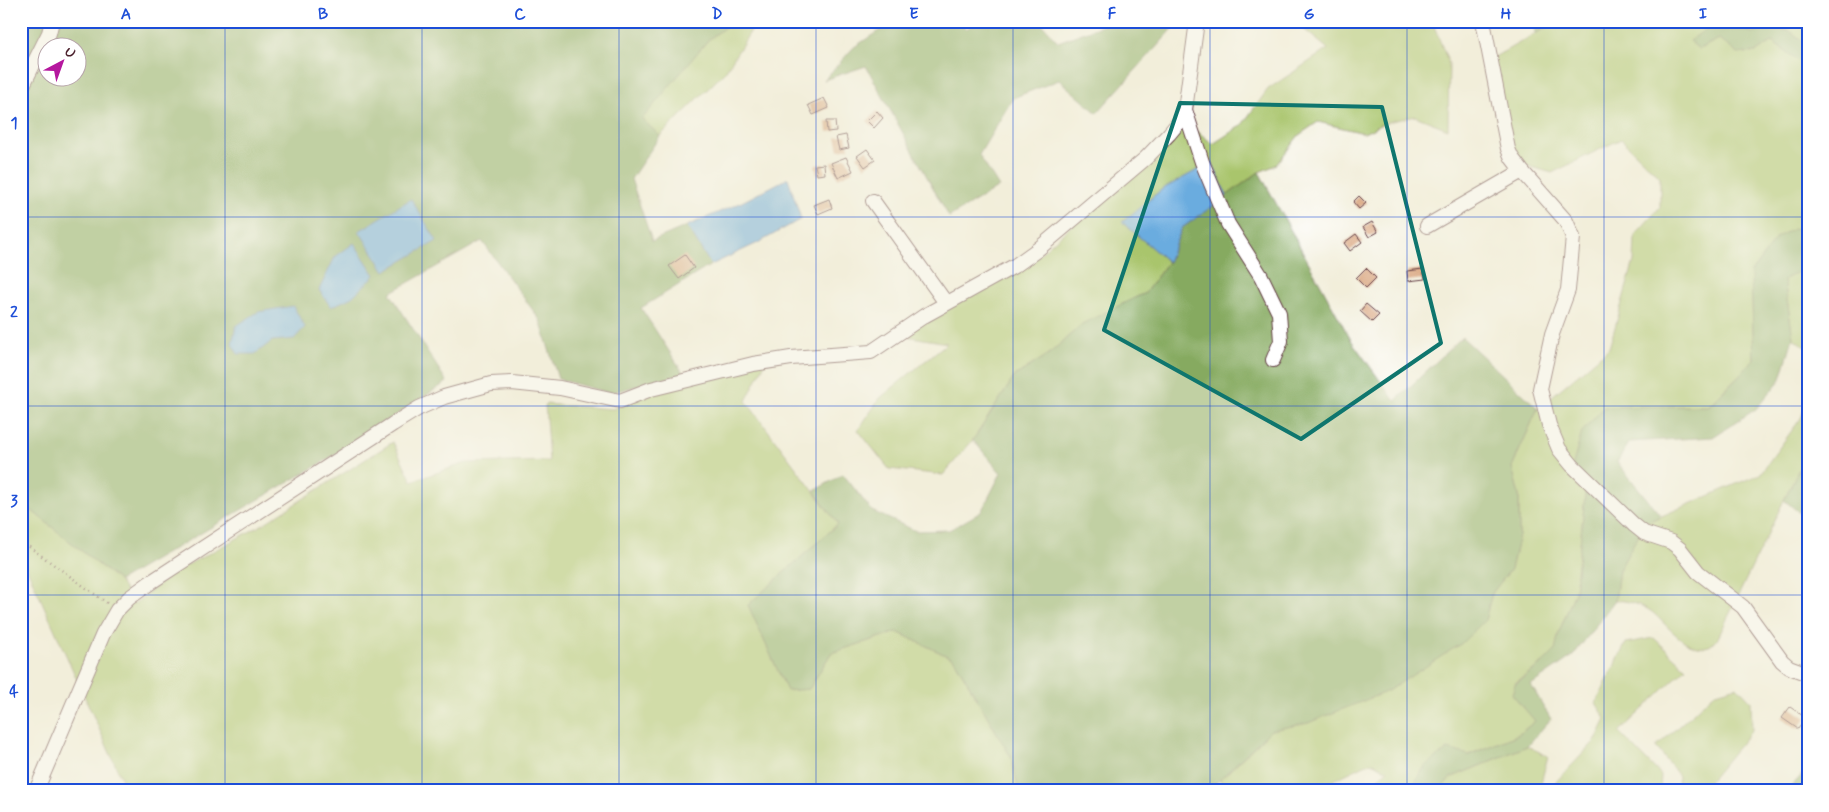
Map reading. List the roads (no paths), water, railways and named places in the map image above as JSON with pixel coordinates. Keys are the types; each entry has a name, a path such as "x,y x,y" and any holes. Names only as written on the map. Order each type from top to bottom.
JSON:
{"street":[{"path":"21,89 52,21"},
{"path":"36,791 102,634 117,610 129,598 151,582 406,416 444,397 491,384 512,383 560,388 620,401 650,389 753,364 791,358 871,352 924,316 1016,265 1037,250 1146,158 1179,122 1184,110 1196,21"},
{"path":"1483,21 1508,149 1522,171 1566,221 1573,237 1568,290 1552,334 1540,389 1549,426 1559,449 1572,465 1634,525 1644,533 1671,542 1680,549 1698,572 1743,607 1782,661 1789,667 1808,674"},
{"path":"1184,110 1202,162 1228,224 1261,276 1279,313 1281,341 1273,360"},
{"path":"1427,226 1522,171"},
{"path":"873,201 946,303"}],"water":[{"path":"1212,162 1227,196 1182,228 1168,262 1122,222 1161,190"},
{"path":"788,178 801,219 760,242 711,265 687,226 738,204"},
{"path":"411,199 437,241 385,271 359,231"},
{"path":"354,243 375,275 352,297 331,307 319,290 335,257"},
{"path":"293,306 305,327 294,339 272,341 255,354 238,354 232,344 236,326 258,312"}]}
